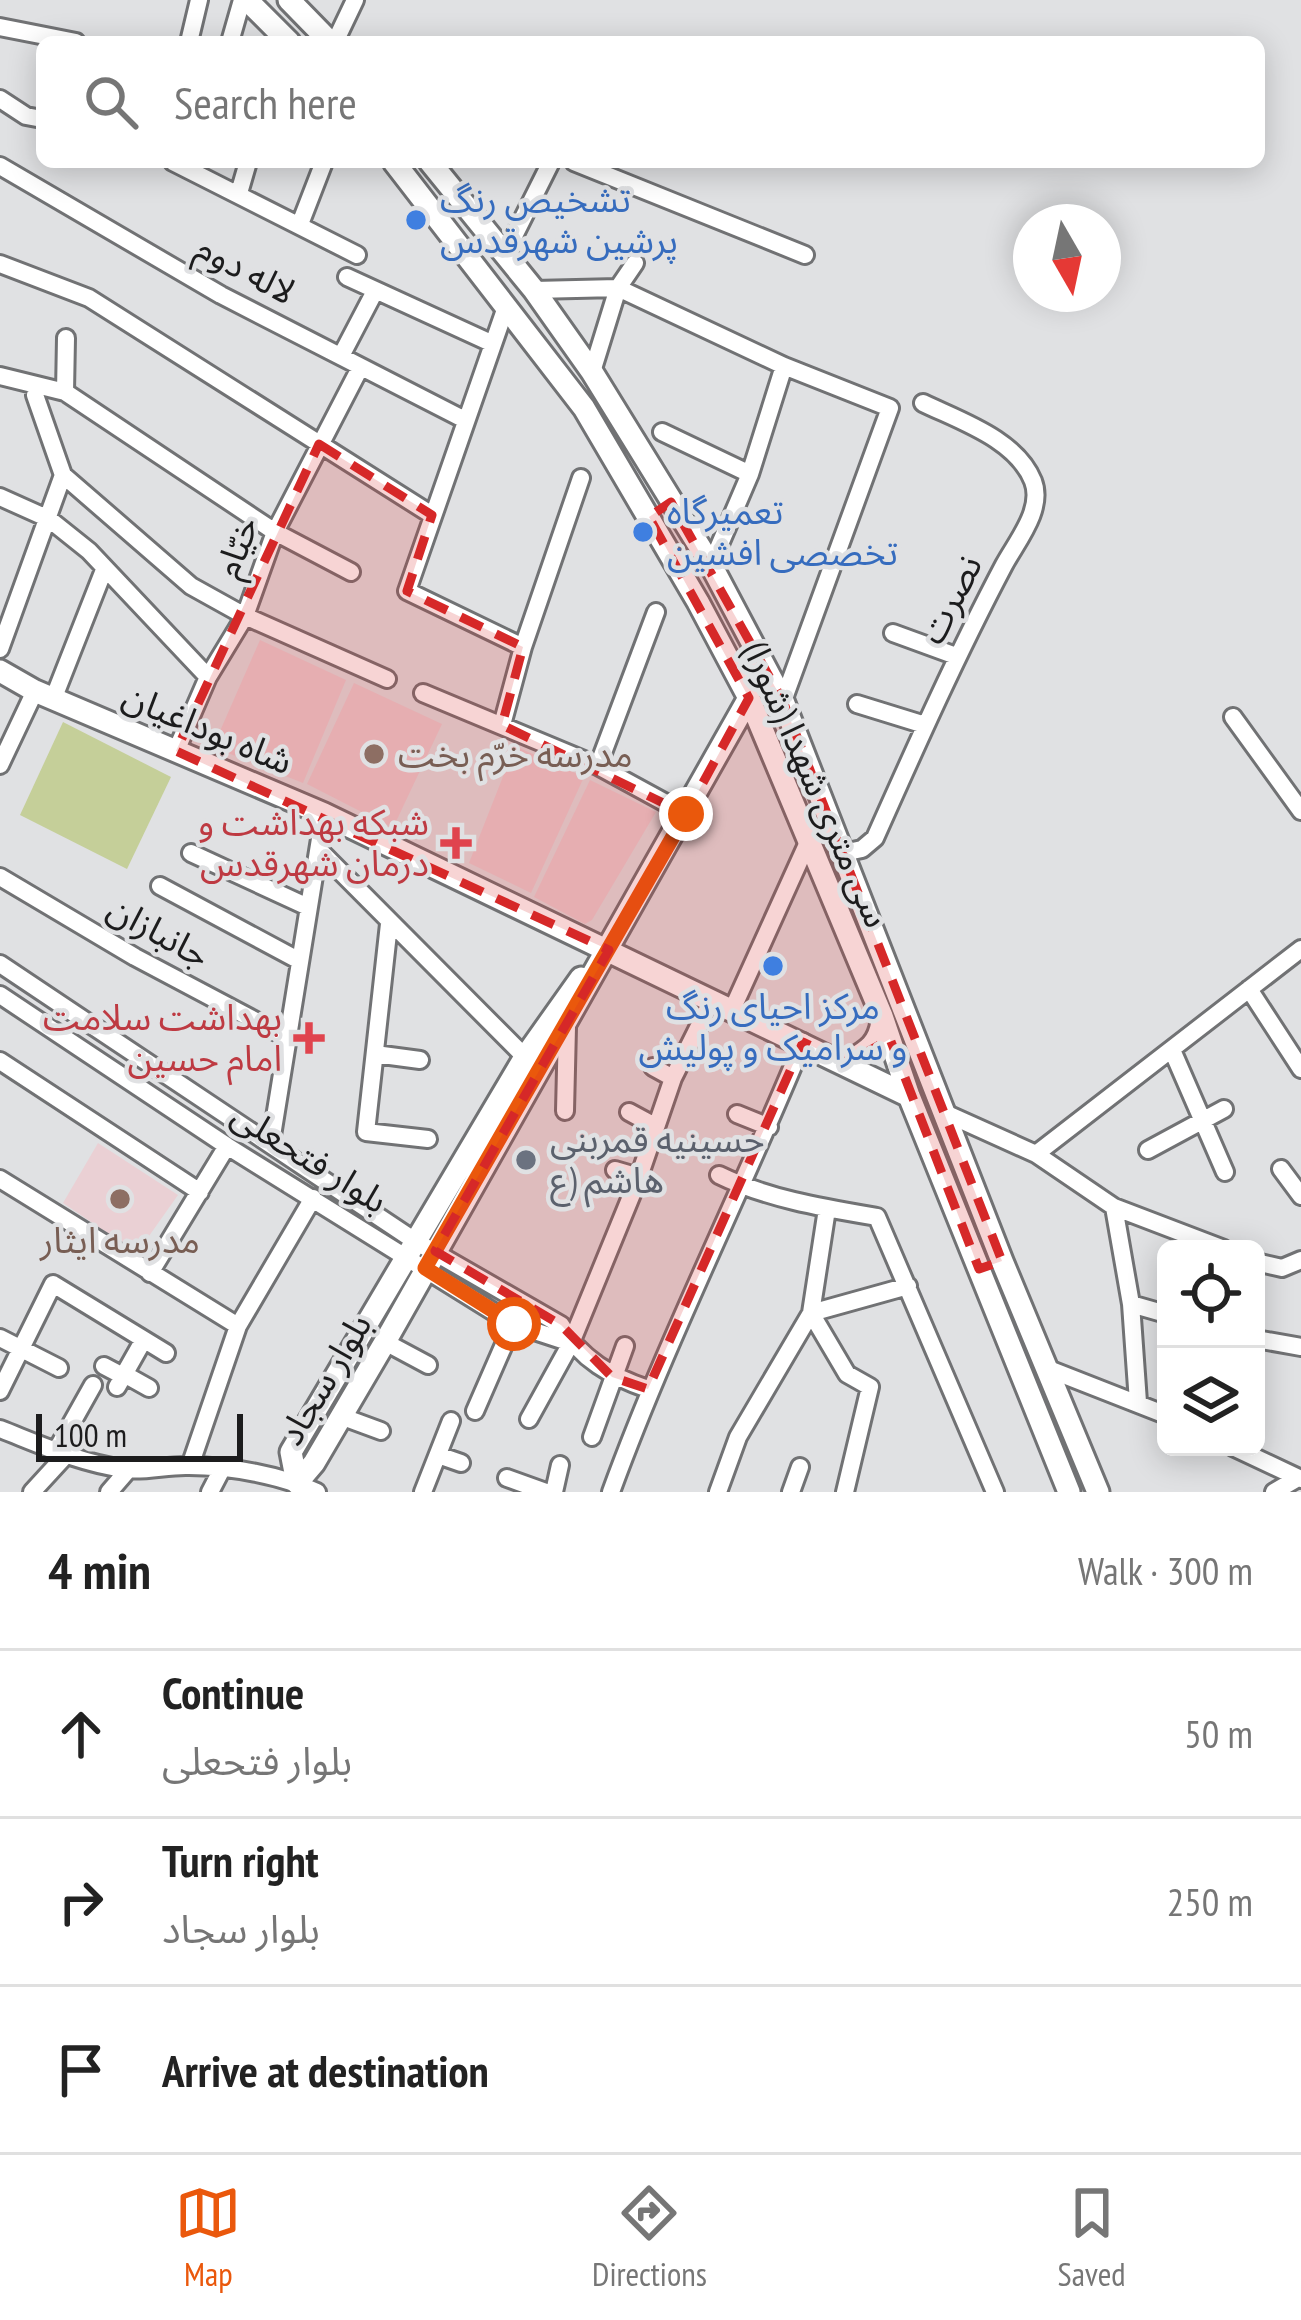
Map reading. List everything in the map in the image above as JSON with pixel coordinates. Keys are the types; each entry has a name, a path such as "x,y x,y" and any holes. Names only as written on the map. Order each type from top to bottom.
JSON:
{"main road":[{"path":"244,0 282,36"},
{"path":"289,0 326,36"},
{"name":"سی متری شهدا (شورا)","path":"399,168 584,408 748,698 882,1016 909,1096 1069,1492"},
{"name":"سی متری شهدا (شورا)","path":"435,168 534,290 592,372 711,565 783,701 1002,1261 1098,1492"},
{"path":"649,517 671,502"},
{"name":"شاه بوداغیان","path":"1,674 324,814 909,1096"},
{"name":"بلوار سجاد","path":"307,1487 291,1452 567,1027 748,698"},
{"name":"بلوار سجاد","path":"477,1160 525,1057 576,983 609,950"},
{"path":"847,1063 880,1039 882,1016"},
{"name":"بلوار سجاد","path":"307,1487 386,1342 420,1254"},
{"path":"979,1269 1002,1261"}],"street":[{"path":"190,36 199,0"},
{"path":"232,36 244,0"},
{"path":"335,36 356,0"},
{"path":"0,27 46,36"},
{"path":"0,98 36,118"},
{"name":"لاله دوم","path":"0,166 221,295 465,421"},
{"path":"196,168 357,255"},
{"path":"239,193 246,168"},
{"path":"300,224 322,168"},
{"path":"504,256 548,168"},
{"path":"589,168 805,255"},
{"path":"592,372 618,288 635,263"},
{"path":"0,265 88,298 432,515"},
{"path":"347,277 491,344"},
{"path":"534,290 618,288 784,367 890,408 783,701"},
{"path":"341,356 374,293"},
{"path":"506,307 407,591 523,647"},
{"path":"65,392 66,338"},
{"path":"711,565 750,474 784,367"},
{"name":"خیّام","path":"176,751 208,677 245,616 275,532 360,368"},
{"path":"0,376 65,392 275,532 351,572"},
{"path":"35,395 63,475 191,586 245,616 387,679"},
{"name":"نصرت","path":"843,853 862,849 875,838 956,656 1035,507 1032,477 1020,462 988,434 923,403"},
{"path":"662,433 750,474"},
{"path":"0,649 63,475"},
{"path":"502,725 523,647 581,478"},
{"path":"0,496 50,519 88,550 208,677"},
{"path":"0,765 45,694 104,570"},
{"path":"598,766 656,612"},
{"path":"893,633 956,656"},
{"path":"423,693 598,766 686,814"},
{"path":"856,704 925,724"},
{"path":"1233,717 1301,811"},
{"path":"271,1142 324,814"},
{"path":"529,1419 571,1343 674,1078 722,1005 809,840"},
{"path":"320,851 525,1057"},
{"path":"191,853 308,907"},
{"name":"جانبازان","path":"0,877 135,957 289,1038"},
{"path":"160,886 298,960"},
{"path":"389,924 366,1132 428,1139"},
{"path":"1036,1154 1301,949"},
{"name":"بلوار فتحعلی","path":"0,964 271,1142 514,1324 571,1343"},
{"path":"1249,989 1301,1069"},
{"name":"بلوار فتحعلی","path":"0,994 227,1146 313,1198 561,1325 571,1343"},
{"path":"565,1111 567,1027"},
{"path":"611,1492 648,1389 743,1186 803,1042"},
{"path":"1172,1050 1225,1172"},
{"path":"375,1054 420,1060"},
{"path":"0,1061 200,1192"},
{"path":"653,1067 674,1078"},
{"path":"1148,1150 1225,1109"},
{"path":"629,1112 656,1126"},
{"path":"945,1113 1036,1154 1114,1207 1200,1240"},
{"path":"737,1114 769,1127"},
{"path":"150,1273 227,1146"},
{"path":"1280,1169 1301,1196"},
{"path":"615,1170 639,1177"},
{"path":"719,1175 827,1209 878,1217 995,1492"},
{"path":"0,1179 238,1326"},
{"path":"190,1466 238,1326 313,1198"},
{"path":"1114,1207 1131,1304 1138,1402"},
{"path":"718,1492 738,1437 812,1313 827,1209"},
{"path":"1265,1264 1282,1268 1301,1260"},
{"path":"0,1391 52,1284 166,1354"},
{"path":"812,1313 908,1286"},
{"path":"1131,1304 1157,1311"},
{"path":"812,1313 847,1373 870,1387 845,1492"},
{"path":"475,1411 514,1324"},
{"path":"0,1338 59,1368"},
{"path":"121,1379 143,1341"},
{"path":"1265,1341 1301,1347"},
{"path":"386,1342 428,1366"},
{"path":"571,1343 612,1377 648,1389"},
{"path":"592,1437 625,1346"},
{"path":"104,1366 121,1379 149,1388"},
{"path":"1046,1368 1157,1411"},
{"path":"32,1492 61,1454 93,1385"},
{"path":"343,1417 381,1431"},
{"path":"422,1492 451,1420"},
{"path":"0,1429 61,1454 128,1470 223,1469 307,1487"},
{"path":"438,1455 461,1462"},
{"path":"1252,1456 1300,1479"},
{"path":"507,1478 550,1492 560,1466"},
{"path":"791,1492 800,1467"},
{"path":"210,1492 223,1469"},
{"path":"109,1492 128,1470"},
{"path":"1274,1492 1300,1479"}],"highlighted area":[{"path":"319,444 432,515 407,591 523,647 502,725 686,814 749,698 649,517 671,502 783,701 1002,1261 979,1269 890,1039 847,1063 803,1042 648,1389 612,1377 561,1325 435,1251 609,950 176,751"}],"shaded area":[{"path":"260,640 346,680 303,783 213,747"},
{"name":"مدرسه خرّم بخت","path":"354,683 442,724 393,828 307,784"},
{"path":"515,746 584,777 531,893 469,863"},
{"path":"590,780 656,812 592,920 585,924 534,897"},
{"name":"مدرسه ایثار","path":"98,1143 178,1195 137,1253 63,1203"}],"green space":[{"path":"63,722 171,777 127,869 20,815"}],"place":[{"name":"تشخیص رنگ پرشین شهرقدس","path":"416,220"},
{"name":"تعمیرگاه تخصصی افشین","path":"643,532"},
{"name":"مدرسه خرّم بخت","path":"374,754"},
{"name":"شبکه بهداشت و درمان شهرقدس","path":"456,843"},
{"name":"مرکز احیای رنگ و سرامیک و پولیش","path":"773,966"},
{"name":"بهداشت سلامت امام حسین","path":"309,1038"},
{"name":"حسینیه قمربنی هاشم (ع","path":"526,1160"},
{"name":"مدرسه ایثار","path":"120,1199"}],"route":[{"path":"514,1324 425,1268 686,814"}]}
